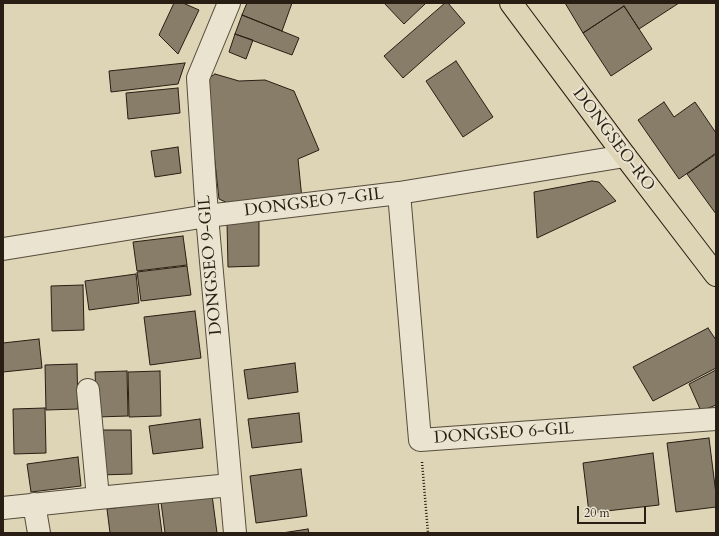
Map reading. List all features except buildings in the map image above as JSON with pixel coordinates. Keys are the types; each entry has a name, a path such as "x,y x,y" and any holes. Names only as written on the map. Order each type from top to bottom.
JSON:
{"main road":[{"name":"DONGSEO-RO","path":"511,3 624,156 716,275"}],"street":[{"name":"DONGSEO 9-GIL","path":"229,3 198,78 206,216 235,533"},
{"name":"DONGSEO 7-GIL","path":"3,249 206,216 398,193 624,156"},
{"name":"DONGSEO 6-GIL","path":"398,193 420,440 716,419"},
{"path":"88,390 98,498"},
{"path":"3,508 230,485"},
{"path":"34,504 39,533"}],"path":[{"path":"420,440 428,533"}]}
